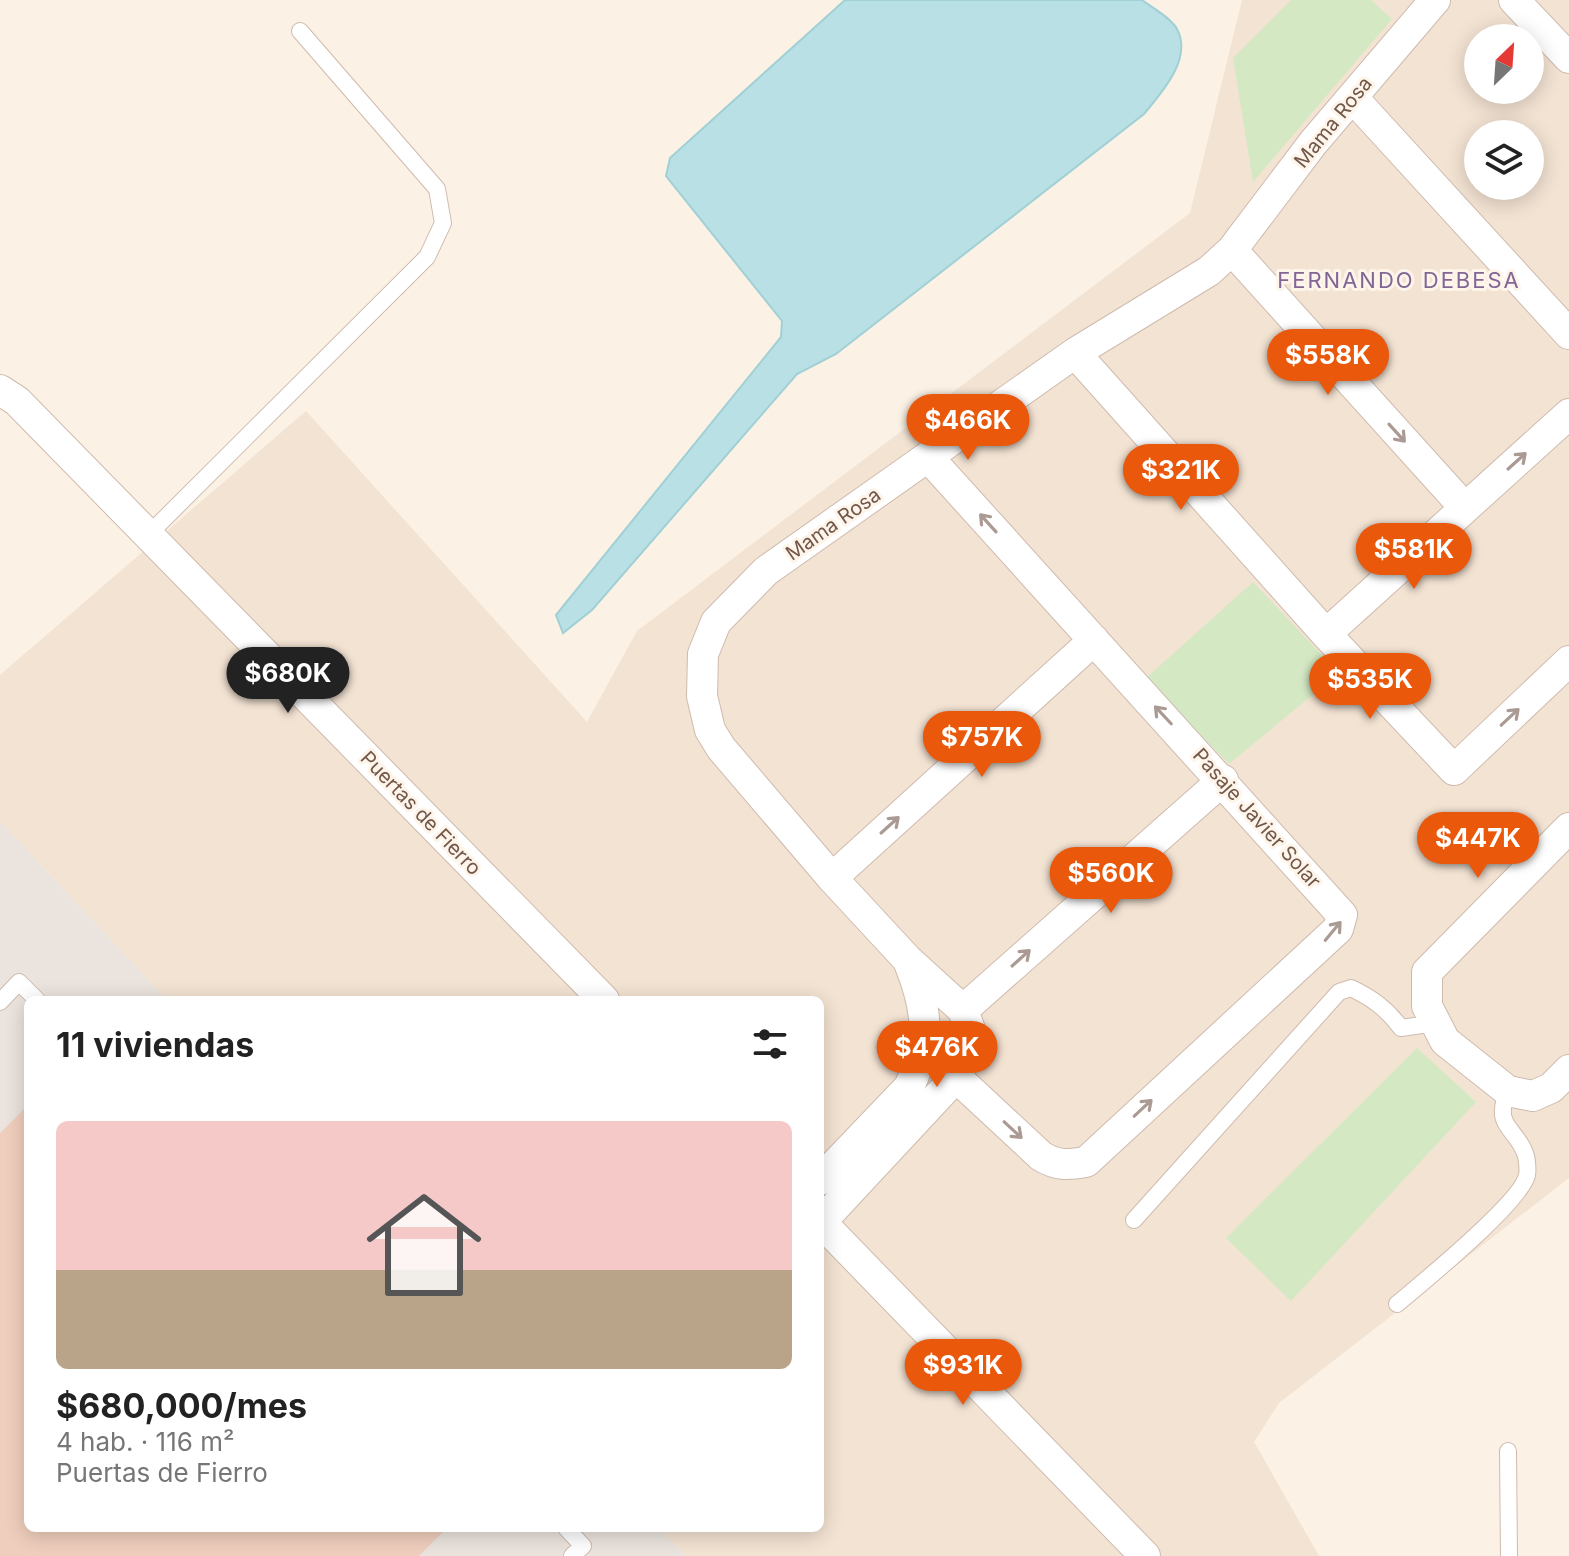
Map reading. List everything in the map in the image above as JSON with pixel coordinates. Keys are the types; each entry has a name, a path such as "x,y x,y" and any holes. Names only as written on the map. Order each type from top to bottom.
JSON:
{"street":[{"path":"1514,0 1569,58"},
{"name":"Mama Rosa","path":"963,1010 907,959 832,878 721,748 710,730 702,696 703,654 716,622 766,571 1075,353 1184,288 1232,250 1352,97 1419,5"},
{"path":"1352,97 1569,334"},
{"path":"1232,250 1465,508"},
{"path":"1075,353 1326,634 1454,770 1569,661"},
{"name":"Puertas de Fierro","path":"0,390 17,401 149,534 600,996"},
{"path":"1326,634 1569,414"},
{"name":"Pasaje Javier Solar","path":"929,458 1340,910 1342,921 1338,929 1086,1162 1068,1165 1053,1163 1041,1156 956,1077"},
{"path":"832,878 1094,640"},
{"path":"824,1217 956,1077 973,1038 963,1010 1223,780"},
{"path":"1569,828 1427,972 1427,1006 1445,1041 1520,1094 1551,1088 1569,1070"},
{"name":"Mama Rosa","path":"824,1176 909,1087 918,1068 925,1047 923,998 907,959"},
{"path":"824,1225 1145,1556"}],"lane":[{"path":"149,534 427,257 443,223 437,189 300,31"},
{"path":"0,1002 19,982 33,996"},
{"path":"1134,1220 1339,992 1351,988 1362,993 1386,1008 1401,1028 1435,1023"},
{"path":"1397,1304 1448,1262 1514,1196 1527,1175 1526,1155 1504,1124 1501,1106 1520,1094"},
{"path":"1508,1451 1509,1556"},
{"path":"570,1532 583,1546 572,1556"}],"shaded area":[{"path":"1242,0 1569,0 1569,1178 1279,1403 1254,1442 1319,1556 686,1556 663,1532 824,1532 824,996 163,996 0,821 0,675 306,411 587,722 637,631 1190,213"},
{"path":"0,821 163,996 24,996 24,1532 663,1532 686,1556 0,1556"}],"green space":[{"path":"1291,0 1371,0 1392,19 1253,182 1233,58"},
{"path":"1253,582 1339,673 1229,764 1146,678"},
{"path":"1417,1048 1476,1102 1291,1301 1226,1238"}],"water":[{"path":"845,0 1142,0 1177,29 1181,52 1173,75 1144,114 836,354 797,374 592,610 563,633 556,615 781,337 782,321 666,176 670,158"}],"building":[{"path":"24,1109 24,1532 443,1532 419,1556 0,1556 0,1133"}],"district":[{"name":"FERNANDO DEBESA","path":"1399,280"}]}
